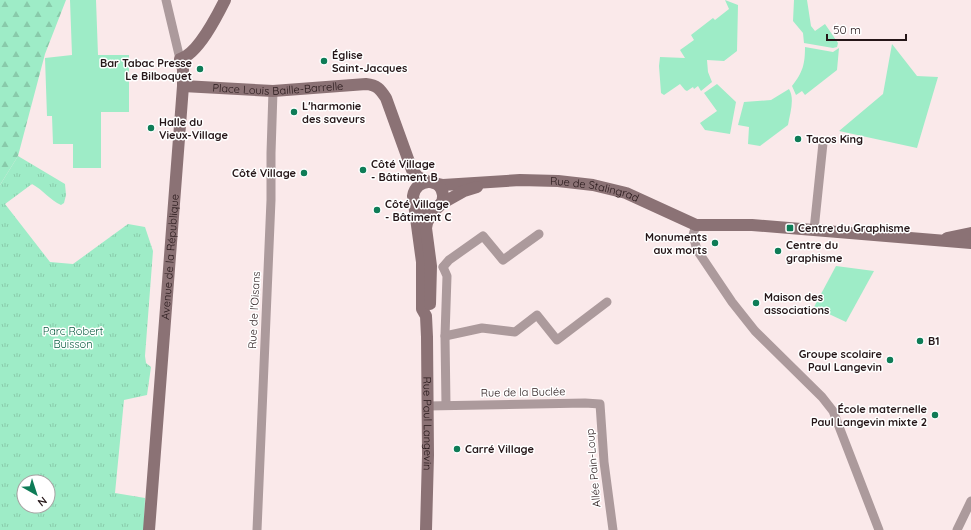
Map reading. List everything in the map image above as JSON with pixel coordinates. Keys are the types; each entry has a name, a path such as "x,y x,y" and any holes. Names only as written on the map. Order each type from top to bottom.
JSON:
{"street":[{"path":"166,0 180,59 189,55 198,44 225,0"},
{"name":"Avenue de la République","path":"149,530 183,86 183,70 180,59"},
{"name":"Place Louis Baille-Barrelle","path":"183,86 273,91 366,84 374,85 380,89 386,98 406,157"},
{"name":"Rue de l'Oisans","path":"257,530 271,200 273,91"},
{"path":"814,230 823,143"},
{"path":"406,157 412,170 418,177 438,186 442,195 436,207 429,211 420,209 414,199 406,157"},
{"name":"Rue de Stalingrad","path":"430,182 443,185 520,180 558,181 593,185 626,194 696,225"},
{"path":"414,199 414,191 417,186 422,183 430,182"},
{"name":"Rue de Stalingrad","path":"436,207 464,191 487,183"},
{"name":"Rue Paul Langevin","path":"414,199 432,265"},
{"name":"Rue Paul Langevin","path":"426,530 426,316 430,306 432,265 426,228 427,223 436,207"},
{"path":"879,530 833,411 822,397 755,331 732,302 697,250 693,236 696,225 752,225 971,243"},
{"path":"935,240 971,233"},
{"path":"432,265 449,260 483,236 502,260 539,234"},
{"path":"432,265 447,276 445,336 446,405"},
{"path":"445,336 482,328 515,332 537,315 557,340 607,302"},
{"name":"Rue de la Buclée","path":"427,406 600,404"},
{"name":"Allée Pain-Loup","path":"600,404 604,462 613,530"},
{"path":"957,530 971,501"}],"green space":[{"path":"0,0 66,0 45,54 18,156 0,185"},
{"path":"70,0 96,0 98,55 129,55 129,112 101,112 101,168 73,168 73,144 53,144 52,116 47,116 45,58 72,55"},
{"path":"725,0 738,5 737,51 724,61 707,60 708,72 712,82 701,91 698,86 687,91 680,84 664,95 661,93 659,66 660,57 685,58 680,50 694,40 691,35 713,18 715,20 729,9"},
{"path":"794,0 807,0 811,26 815,31 825,24 838,43 837,47 833,48 804,43 803,33 793,21"},
{"path":"892,44 917,76 938,77 917,148 839,131 883,94"},
{"path":"805,47 833,52 839,48 837,70 805,95 802,91 796,95 792,86 803,68"},
{"path":"717,84 736,102 730,134 705,130 700,123 717,111 704,93"},
{"path":"789,89 792,102 788,125 760,146 748,144 749,127 738,125 744,102 771,100"},
{"name":"Parc Robert Buisson","path":"18,156 65,184 66,195 64,203 61,205 32,184 5,204 50,262 73,264 128,224 145,227 153,251 145,356 146,363 151,367 147,395 124,400 115,493 145,498 144,530 0,530 0,185"},
{"path":"836,266 874,271 846,322 814,307"}],"place":[{"name":"Église Saint-Jacques","path":"324,61"},
{"name":"Bar Tabac Presse Le Bilboquet","path":"200,69"},
{"name":"L'harmonie des saveurs","path":"294,112"},
{"name":"Halle du Vieux-Village","path":"151,128"},
{"name":"Tacos King","path":"798,139"},
{"name":"Côté Village - Bâtiment B","path":"363,170"},
{"name":"Côté Village","path":"304,173"},
{"name":"Côté Village - Bâtiment C","path":"377,210"},
{"name":"Centre du Graphisme","path":"790,228"},
{"name":"Monuments aux morts","path":"715,243"},
{"name":"Centre du graphisme","path":"778,251"},
{"name":"Maison des associations","path":"756,303"},
{"name":"B1","path":"920,341"},
{"name":"Groupe scolaire Paul Langevin","path":"890,360"},
{"name":"École maternelle Paul Langevin mixte 2","path":"935,415"},
{"name":"Carré Village","path":"457,449"}]}
